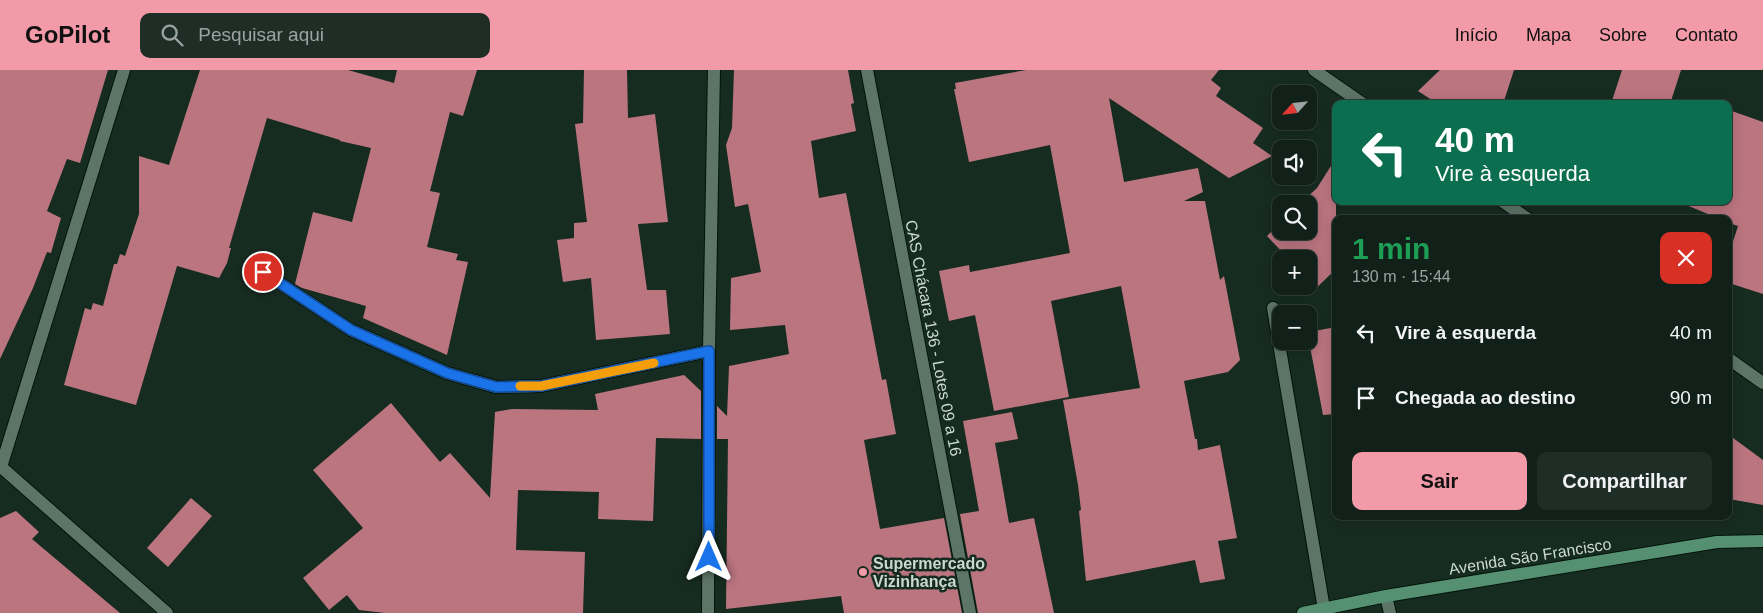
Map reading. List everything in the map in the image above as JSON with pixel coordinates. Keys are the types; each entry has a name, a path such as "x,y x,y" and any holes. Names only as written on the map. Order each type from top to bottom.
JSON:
{"street":[{"path":"124,70 1,467 167,613"},
{"path":"708,613 709,351 714,70"},
{"name":"CAS Chácara 136 - Lotes 09 a 16","path":"867,70 970,613"},
{"path":"1314,70 1357,100"},
{"path":"1508,205 1522,215"},
{"path":"263,272 351,330 447,373 496,387 541,386 709,351"},
{"path":"1280,350 1324,609"},
{"path":"1732,361 1763,383"},
{"name":"Avenida São Francisco","path":"1303,613 1386,596 1717,542 1763,541"},
{"path":"1386,596 1390,613"}],"building":[{"path":"0,70 108,70 80,163 67,159 47,211 61,218 51,253 47,252 33,288 0,359"},
{"path":"200,70 348,70 394,83 397,70 477,70 463,116 450,112 430,191 440,193 427,247 458,254 456,260 468,262 447,355 363,318 366,306 302,288 295,284 313,212 352,222 371,148 340,141 267,118 229,248 231,248 227,263 219,278 177,266 136,405 64,385 85,308 91,310 93,303 103,306 114,264 117,264 120,254 125,256 139,214 139,156 169,165"},
{"path":"584,70 627,70 628,118 655,114 668,222 638,224 647,290 666,290 670,334 596,340 591,278 563,282 557,240 574,238 574,223 587,222 575,124 583,123"},
{"path":"734,70 848,70 854,103 851,104 856,131 811,141 819,198 846,193 882,380 886,379 896,434 864,440 880,529 944,518 962,613 844,613 841,596 726,609 728,439 717,439 717,406 727,416 729,366 789,354 785,325 730,330 731,278 761,272 748,204 735,207 726,145 732,128"},
{"path":"1026,70 1219,70 1211,80 1221,88 1216,96 1263,128 1253,143 1272,156 1229,178 1109,98 1124,182 1198,168 1203,192 1184,201 1205,201 1220,280 1224,276 1240,360 1228,372 1184,381 1198,450 1220,445 1237,538 1218,541 1225,579 1200,583 1195,560 1086,581 1078,485 1063,400 1140,388 1121,286 1051,301 1069,397 994,411 975,315 949,321 939,271 969,265 970,272 1070,253 1050,145 969,162 954,89 956,89 955,83"},
{"path":"1440,70 1514,70 1504,100 1432,100 1418,91"},
{"path":"1622,70 1681,70 1671,100 1612,100"},
{"path":"1732,111 1763,122 1763,294 1732,284 1732,245 1738,226 1732,224 1732,215 1710,215 1686,205 1732,205"},
{"path":"1332,164 1332,205 1336,205 1336,215 1332,215 1332,273 1317,287 1317,250 1280,250 1267,236 1272,231 1272,240 1317,240 1317,195 1310,195 1317,188"},
{"path":"1332,328 1332,414 1323,415 1311,350 1317,350 1317,331"},
{"path":"684,375 701,391 701,439 656,438 653,521 598,519 599,492 518,490 516,550 585,552 583,613 385,613 359,610 347,595 329,610 303,578 363,528 313,470 391,403 440,462 450,453 490,498 495,412 512,409 598,410 595,394"},
{"path":"1012,412 1018,439 995,443 1009,523 1034,518 1054,613 978,613 960,514 979,511 963,421"},
{"path":"1732,437 1763,460 1763,505 1732,500"},
{"path":"191,498 212,516 168,567 147,548"},
{"path":"16,511 39,532 32,539 120,613 0,613 0,518"}],"slow traffic":[{"path":"520,386 541,386 654,363"}],"place":[{"name":"Supermercado Vizinhança","path":"863,572"}],"route":[{"path":"263,272 351,330 447,373 496,387 541,386 709,351 709,557"}]}
